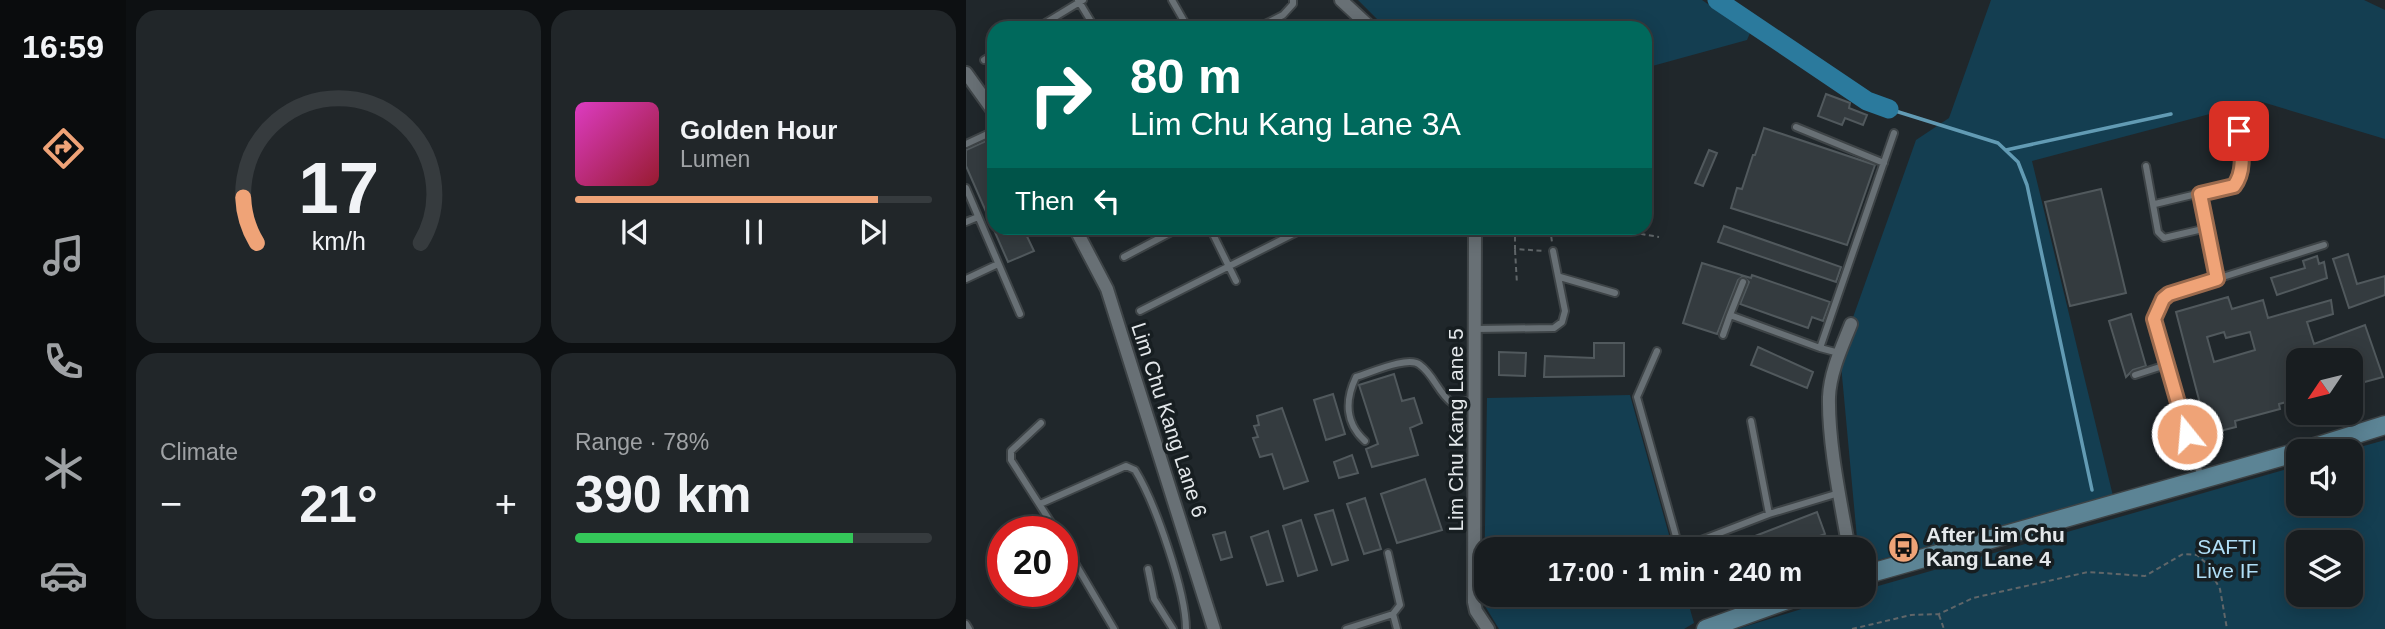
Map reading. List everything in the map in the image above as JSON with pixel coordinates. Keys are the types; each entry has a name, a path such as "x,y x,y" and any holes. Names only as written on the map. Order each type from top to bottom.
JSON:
{"main road":[{"path":"2340,439 2385,425"},
{"path":"1876,572 2286,455"},
{"path":"1706,629 1767,607"}],"street":[{"path":"1342,0 1364,21"},
{"path":"966,73 987,103"},
{"name":"Lim Chu Kang Lane 6","path":"1079,235 1107,289 1214,629"},
{"name":"Lim Chu Kang Lane 5","path":"1475,235 1474,602 1476,611 1488,629"},
{"path":"1847,537 1839,493 1829,397 1839,354 1851,324"}],"lane":[{"path":"1172,0 1184,21"},
{"path":"1271,21 1283,15 1293,4 1293,0"},
{"path":"1048,21 1080,1 1091,21"},
{"path":"1796,127 1884,163"},
{"path":"2155,204 2234,186 2239,179 2242,164 2239,131"},
{"path":"1820,348 1894,133"},
{"path":"967,141 987,134"},
{"path":"2146,166 2158,232 2164,239 2207,228"},
{"path":"966,188 1020,314"},
{"path":"2200,194 2217,279"},
{"path":"966,222 978,217"},
{"path":"1124,257 1166,235"},
{"path":"1214,235 1236,281"},
{"path":"1140,311 1291,235"},
{"path":"2202,479 2154,319 2163,299 2217,279 2324,246"},
{"path":"1476,328 1553,328 1562,322 1564,311 1560,277 1553,251"},
{"path":"966,279 998,264"},
{"path":"1560,277 1615,293"},
{"path":"1723,335 1743,282"},
{"path":"1730,316 1839,354"},
{"path":"1657,351 1637,397 1676,537"},
{"path":"1365,441 1352,430 1347,396 1356,377 1409,360 1420,364 1443,396 1452,403 1476,400"},
{"path":"2135,375 2166,365"},
{"path":"1751,421 1769,514"},
{"path":"1041,423 1011,451 1011,460 1047,516"},
{"path":"1040,504 1126,466 1135,470 1160,529 1182,598 1186,629"},
{"path":"1712,537 1769,514 1839,493"},
{"path":"1346,629 1393,614 1400,606 1388,553"},
{"path":"1078,568 1114,629"},
{"path":"1148,569 1154,599 1173,629"},
{"path":"1393,614 1397,629"},
{"path":"966,624 969,629"}],"path":[{"path":"1515,235 1517,284"},
{"path":"1515,249 1553,251 1551,235"},
{"path":"1647,235 1659,237"},
{"path":"1852,629 1911,615 1939,614 1973,598 2088,572 2145,576 2182,554 2197,555 2205,562 2220,589 2227,629"},
{"path":"1939,614 1944,629"}],"green space":[{"path":"1358,0 1702,0 1750,33 1747,40 1652,66 1652,21 1379,21"},
{"path":"1991,0 2364,0 2385,10 2385,139 2259,101 2032,161 2113,496 1876,561 1876,537 1857,537 1840,354 1916,140 1949,118"},
{"path":"1630,395 1670,537 1485,537 1487,398"},
{"name":"SAFTI Live IF","path":"2385,440 2385,629 1737,629 1808,607 1876,607 1876,587 2286,469 2286,516 2363,516 2363,446"},
{"path":"1486,607 1689,607 1694,623 1684,629 1499,629"}],"building":[{"path":"1826,94 1850,103 1849,108 1867,115 1863,125 1845,118 1842,125 1818,116"},
{"path":"1764,128 1875,165 1847,245 1731,208 1737,188 1742,189"},
{"path":"986,141 987,143 987,214 966,166 966,150"},
{"path":"1709,150 1717,153 1703,186 1695,183"},
{"path":"2101,189 2126,293 2070,306 2045,202"},
{"path":"1724,226 1841,267 1836,282 1718,242"},
{"path":"996,235 1026,235 1034,251 1008,262"},
{"path":"2348,254 2357,284 2385,276 2385,295 2349,308 2333,259"},
{"path":"2317,256 2319,264 2324,262 2327,278 2277,295 2271,278 2305,268 2303,261"},
{"path":"1702,263 1751,278 1752,275 1830,302 1823,321 1812,317 1808,328 1740,304 1749,282 1743,276 1738,280 1717,334 1683,323"},
{"path":"2228,297 2232,309 2263,300 2268,318 2331,300 2333,314 2307,322 2314,344 2365,325 2383,377 2363,382 2363,348 2286,348 2286,402 2279,404 2280,409 2235,421 2236,427 2208,434 2176,312","holes":["2224,332 2226,338 2250,332 2255,350 2214,362 2207,337"]},
{"path":"2131,314 2146,366 2133,370 2126,377 2109,321"},
{"path":"1594,343 1624,343 1624,376 1544,377 1545,356 1594,358"},
{"path":"1758,347 1813,372 1807,388 1751,365"},
{"path":"1499,352 1526,353 1525,376 1499,375"},
{"path":"1394,374 1402,401 1414,398 1422,423 1410,428 1418,455 1372,467 1366,449 1378,444 1359,385"},
{"path":"1333,394 1345,434 1326,440 1314,400"},
{"path":"1282,408 1308,481 1284,489 1272,454 1260,457 1253,438 1258,437 1254,426 1259,425 1257,416"},
{"path":"1352,455 1358,473 1339,478 1334,462"},
{"path":"1425,479 1442,530 1397,543 1381,494"},
{"path":"1365,498 1381,549 1364,554 1347,504"},
{"path":"1333,510 1348,560 1332,565 1315,515"},
{"path":"1817,512 1825,534 1817,537 1753,537"},
{"path":"1301,520 1317,570 1298,576 1283,526"},
{"path":"1268,531 1283,581 1267,585 1251,537"},
{"path":"1225,532 1232,557 1221,560 1213,535"}],"waterway":[{"path":"1717,0 1867,101 1889,109"},
{"path":"1889,109 1998,143 2018,162 2027,185 2092,490"},
{"path":"2006,150 2171,114"}],"place":[{"name":"After Lim Chu Kang Lane 4","path":"1903,547"}],"route":[{"path":"2187,434 2154,329 2154,319 2163,299 2169,294 2217,279 2200,194 2234,186 2239,179 2242,164 2239,131"}]}
